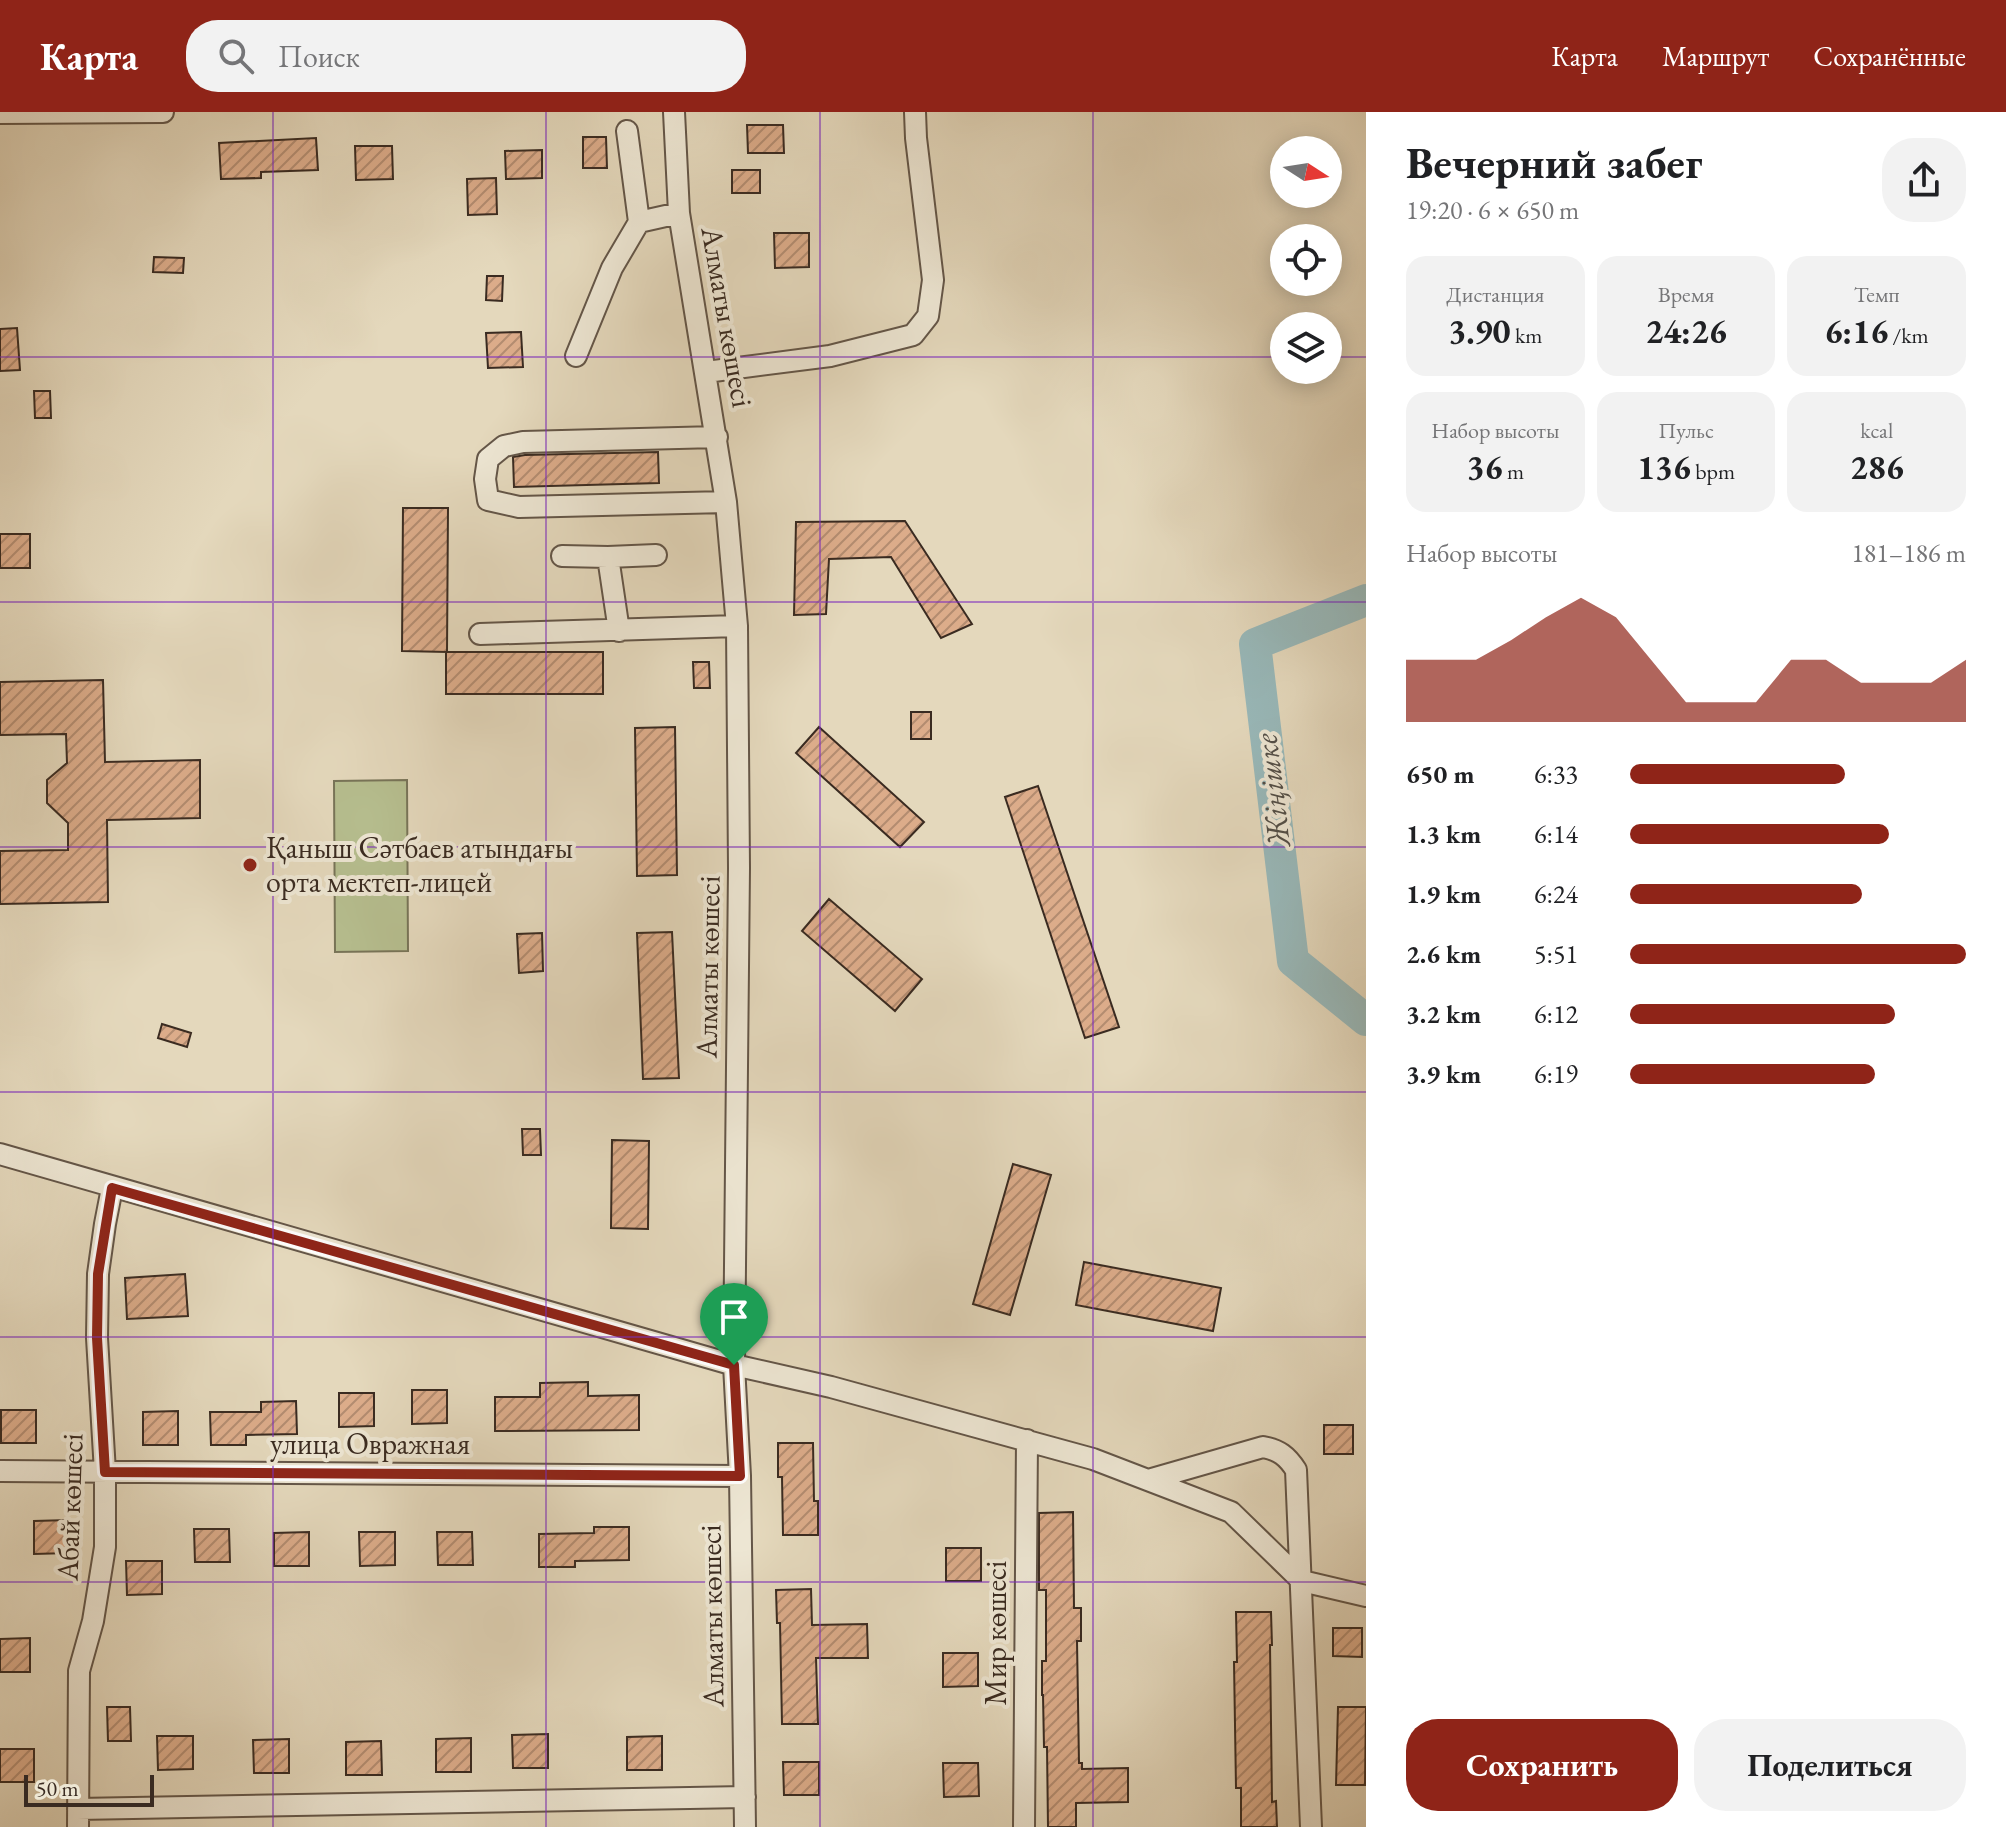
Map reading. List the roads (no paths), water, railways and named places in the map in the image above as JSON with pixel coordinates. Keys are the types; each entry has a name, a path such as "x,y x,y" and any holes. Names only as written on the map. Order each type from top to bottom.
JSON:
{"street":[{"path":"0,113 163,112"},
{"name":"Алматы көшесі","path":"674,112 679,213 717,437 737,626 739,883 734,1365 740,1476 745,1827"},
{"path":"706,372 830,356 913,335 928,316 933,280 915,112"},
{"path":"576,356 612,268 639,222 627,131"},
{"path":"639,222 679,213"},
{"path":"717,437 523,442 504,446 488,459 485,479 488,500 519,507 726,502"},
{"path":"562,556 656,555"},
{"path":"608,557 619,631"},
{"path":"480,634 737,626"},
{"path":"0,1154 734,1365 831,1387 1093,1459 1231,1512 1302,1581 1366,1596"},
{"name":"Абай көшесі","path":"78,1818 79,1671 93,1621 105,1547 105,1472 97,1338 98,1274 112,1188"},
{"name":"Мир көшесі","path":"1024,1827 1027,1440"},
{"path":"1148,1480 1263,1447 1277,1450 1289,1459 1296,1470 1311,1827"},
{"name":"улица Овражная","path":"0,1471 740,1476"},
{"path":"78,1818 745,1797"}],"waterway":[{"name":"Жіңішке","path":"1366,600 1255,644 1293,961 1366,1020"}],"place":[{"name":"Қаныш Сәтбаев атындағы орта мектеп-лицей","path":"250,865"}]}
